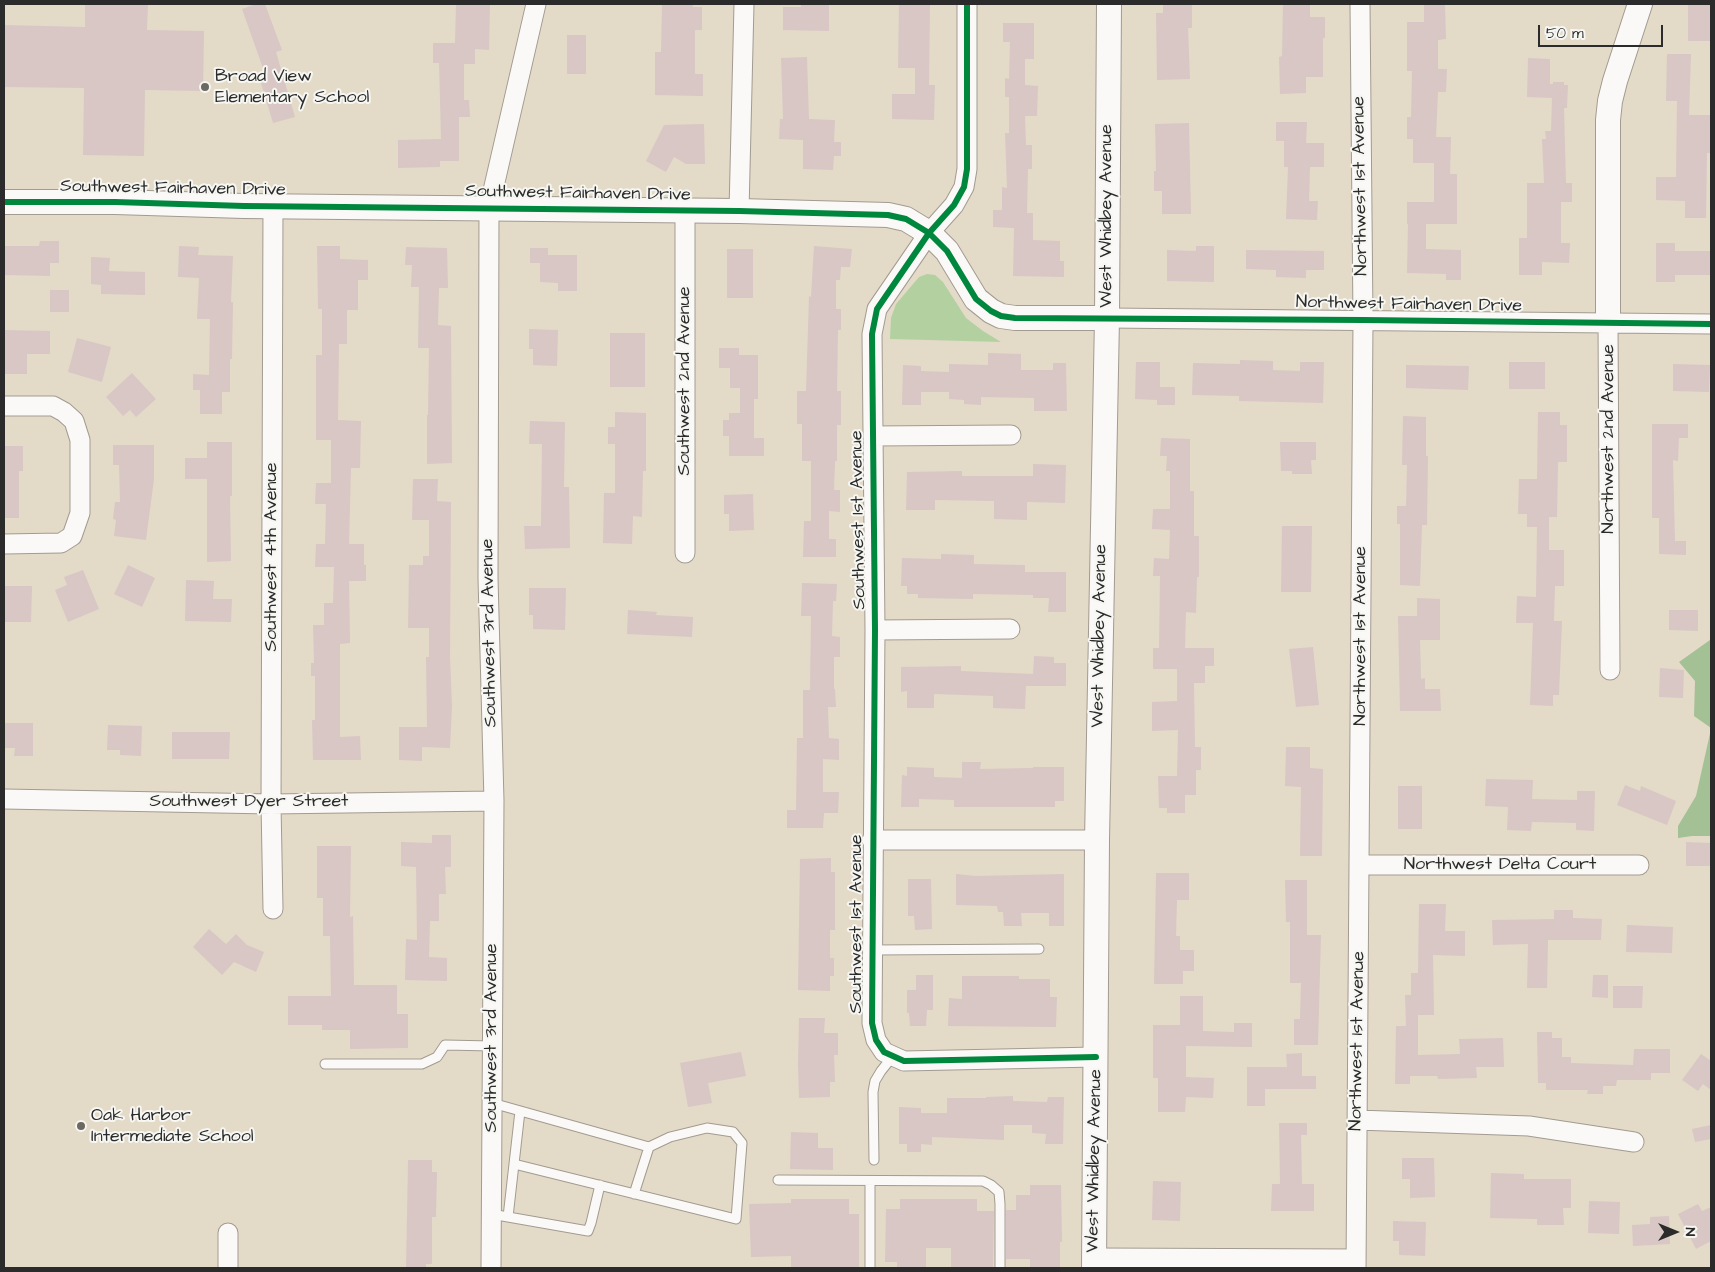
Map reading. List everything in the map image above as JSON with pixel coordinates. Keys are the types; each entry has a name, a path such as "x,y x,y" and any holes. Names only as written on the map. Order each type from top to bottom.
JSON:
{"street":[{"name":"Southwest 3rd Avenue","path":"491,1268 499,1215 492,1103 494,801 488,578 489,208 536,4"},
{"path":"740,210 744,4"},
{"name":"Southwest 1st Avenue","path":"893,1056 884,1052 876,1040 872,1023 875,630 872,334 877,309 929,233 954,205 964,187 967,169 967,4"},
{"name":"West Whidbey Avenue","path":"1094,1263 1096,840 1107,318 1109,4"},
{"name":"Northwest 1st Avenue","path":"1356,1264 1362,320 1360,4"},
{"name":"Northwest 2nd Avenue","path":"1610,670 1608,323 1610,101 1614,80 1640,4"},
{"name":"Southwest Fairhaven Drive","path":"4,202 740,210 888,215 906,219 929,233 947,252 976,298 991,311 1002,316 1015,318 1107,318"},
{"name":"Southwest 4th Avenue","path":"273,206 271,804 273,909"},
{"name":"Southwest 2nd Avenue","path":"684,210 685,553"},
{"name":"Northwest Fairhaven Drive","path":"1107,318 1711,324"},
{"path":"4,406 53,406 64,412 74,422 80,440 80,513 72,536 61,543 4,544"},
{"path":"873,436 1011,435"},
{"path":"875,630 1010,629"},
{"name":"Southwest Dyer Street","path":"4,799 271,804 494,801"},
{"path":"872,840 1096,840"},
{"name":"Northwest Delta Court","path":"1360,865 1639,865"},
{"path":"893,1056 904,1061 1096,1058"},
{"path":"1357,1120 1529,1126 1634,1142"},
{"path":"228,1233 228,1268"},
{"path":"1094,1263 1356,1264"}],"lane":[{"path":"872,950 1039,949"},
{"path":"325,1064 422,1064 437,1057 445,1045 492,1046"},
{"path":"874,1160 873,1092 881,1071 893,1056"},
{"path":"492,1103 649,1146 670,1137 707,1128 733,1132 742,1143 736,1220 514,1164"},
{"path":"520,1111 514,1164 499,1215 588,1231 600,1185"},
{"path":"634,1194 649,1146"},
{"path":"778,1180 983,1181 992,1185 999,1192 1000,1268"},
{"path":"870,1181 870,1268"}],"green space":[{"path":"927,274 935,275 943,282 966,318 1001,342 890,339 891,318 896,304 919,277"},
{"path":"1711,616 1711,728 1694,716 1695,681 1679,662 1710,640"},
{"path":"1711,729 1711,836 1678,838 1678,826 1696,796"}],"building":[{"path":"85,4 148,4 147,30 204,31 203,91 145,90 144,156 83,155 84,88 4,87 4,25 85,27"},
{"path":"256,4 265,4 282,50 276,52 295,117 273,123 258,73 264,71 242,9"},
{"path":"456,4 490,4 489,50 475,49 475,64 464,64 464,100 469,100 470,117 459,117 459,161 440,161 440,167 398,168 398,140 441,139 439,63 433,63 433,43 455,43"},
{"path":"662,4 693,4 693,7 702,7 702,30 695,30 695,74 703,74 703,96 655,95 655,52 661,52"},
{"path":"801,4 829,4 829,31 783,30 783,7 801,7"},
{"path":"899,4 930,4 929,85 935,85 934,120 892,119 892,94 915,94 915,68 898,68"},
{"path":"1163,4 1192,4 1192,28 1188,28 1190,79 1157,80 1156,13 1163,13"},
{"path":"1283,4 1310,4 1310,17 1325,17 1323,77 1306,77 1306,93 1280,94 1279,57 1282,56"},
{"path":"1424,4 1445,4 1446,39 1438,40 1438,69 1447,69 1446,92 1438,92 1436,137 1451,137 1450,174 1457,174 1457,224 1426,224 1426,249 1461,250 1461,280 1446,280 1446,274 1407,273 1407,202 1434,202 1434,163 1413,163 1413,139 1407,139 1407,117 1411,117 1412,71 1407,71 1407,22 1424,22"},
{"path":"1688,4 1711,4 1711,41 1688,41"},
{"path":"1003,23 1034,23 1034,59 1025,59 1025,85 1038,86 1037,116 1025,116 1026,145 1032,145 1032,169 1028,169 1027,213 1033,213 1033,240 1060,241 1060,261 1064,261 1064,277 1013,276 1014,228 993,227 993,210 1002,210 1002,187 1007,188 1005,133 1009,133 1009,97 1005,97 1005,78 1009,79 1010,42 1003,42"},
{"path":"567,35 586,35 586,74 567,74"},
{"path":"1667,54 1691,54 1689,115 1711,115 1711,153 1707,153 1706,218 1685,218 1685,201 1656,200 1656,177 1676,177 1677,101 1666,101"},
{"path":"807,57 809,119 835,120 834,142 841,142 841,156 834,156 833,170 803,169 803,140 779,139 780,119 783,119 781,58"},
{"path":"1528,58 1550,59 1550,84 1553,84 1553,82 1564,82 1564,85 1568,85 1567,108 1564,108 1566,183 1572,183 1572,202 1561,202 1561,243 1570,243 1569,263 1542,262 1542,275 1519,275 1519,238 1527,238 1527,183 1544,183 1542,139 1546,139 1545,131 1551,131 1552,98 1527,97"},
{"path":"1276,122 1307,122 1306,143 1324,143 1324,167 1310,167 1309,201 1318,201 1317,220 1286,219 1288,167 1284,167 1284,141 1276,141"},
{"path":"1189,123 1191,214 1162,214 1162,191 1154,191 1154,171 1156,171 1155,124"},
{"path":"704,124 705,164 686,164 674,157 666,172 646,161 664,125"},
{"path":"40,241 59,241 59,263 50,263 50,276 4,275 4,246 39,246"},
{"path":"1656,243 1675,243 1675,251 1711,251 1711,275 1675,275 1675,282 1656,282"},
{"path":"179,246 199,247 198,255 233,256 230,392 222,392 222,414 200,414 200,390 193,390 193,374 209,375 210,319 197,319 199,278 178,277"},
{"path":"317,246 340,246 340,259 368,260 368,280 358,280 358,310 347,310 347,344 339,344 338,420 361,421 360,468 351,468 349,544 364,544 364,565 366,565 366,581 349,581 350,643 340,644 340,737 360,736 361,760 313,760 312,720 315,720 315,676 311,676 311,663 314,663 313,625 324,625 324,603 333,603 334,567 315,567 316,544 325,544 326,504 315,504 316,483 331,483 331,440 316,440 316,355 322,355 322,309 318,309"},
{"path":"814,246 852,249 850,267 841,267 840,280 836,280 836,309 841,309 841,330 838,330 837,391 841,391 841,425 837,425 837,461 835,461 834,490 840,490 840,512 829,511 829,539 836,539 836,557 803,557 804,521 811,521 811,461 802,461 802,424 797,424 797,391 806,391 809,296 811,297"},
{"path":"1196,246 1214,246 1214,282 1167,281 1167,250 1196,251"},
{"path":"406,247 447,248 448,288 439,288 438,325 451,326 452,463 427,464 429,348 418,348 419,287 411,287 412,265 405,265"},
{"path":"530,248 548,248 548,255 577,255 577,291 558,291 558,283 540,282 540,263 530,263"},
{"path":"727,249 753,249 753,298 727,298"},
{"path":"1246,250 1324,251 1324,270 1306,270 1306,278 1276,277 1276,270 1246,269"},
{"path":"91,257 110,258 109,271 145,272 145,295 101,294 101,285 91,284"},
{"path":"50,290 69,290 69,312 50,312"},
{"path":"529,329 558,330 557,366 533,365 533,349 529,349"},
{"path":"4,330 50,331 50,354 27,354 27,374 4,374"},
{"path":"610,333 645,333 645,387 610,387"},
{"path":"77,338 111,347 102,382 68,372"},
{"path":"719,348 739,348 739,355 758,355 758,399 754,399 754,438 764,438 764,456 729,456 729,436 723,436 723,420 729,420 729,413 740,413 740,388 730,388 730,368 719,368"},
{"path":"988,353 1021,354 1021,370 1053,370 1053,363 1066,363 1067,411 1034,411 1034,398 981,397 981,405 964,404 964,400 949,399 949,392 921,392 921,405 902,405 903,365 921,366 921,371 949,372 949,364 988,365"},
{"path":"1240,360 1273,361 1273,370 1300,371 1300,362 1324,362 1323,403 1239,401 1239,396 1192,395 1193,363 1240,364"},
{"path":"1136,362 1160,362 1160,387 1175,387 1175,405 1157,405 1157,400 1135,399"},
{"path":"1509,362 1545,362 1545,389 1509,389"},
{"path":"1673,364 1710,365 1709,392 1673,391"},
{"path":"1406,365 1469,366 1468,390 1406,388"},
{"path":"132,373 156,399 136,417 130,410 123,416 106,397"},
{"path":"615,412 646,413 646,471 643,471 642,517 633,516 632,544 603,543 604,493 615,493 615,444 608,444 608,427 615,427"},
{"path":"1538,412 1560,412 1560,425 1567,425 1567,462 1558,462 1557,517 1549,517 1549,550 1564,550 1564,586 1555,586 1554,621 1562,621 1559,695 1553,695 1553,706 1530,705 1533,623 1516,623 1517,596 1536,597 1537,527 1527,527 1527,514 1518,514 1519,479 1537,479"},
{"path":"1403,416 1426,417 1426,456 1428,456 1427,525 1422,525 1420,586 1400,585 1400,524 1397,524 1397,506 1406,506 1407,465 1402,465"},
{"path":"530,421 565,422 564,487 569,487 570,548 525,549 524,526 541,526 542,444 529,444"},
{"path":"1652,424 1688,424 1688,438 1679,438 1678,461 1673,460 1675,541 1686,541 1686,555 1659,554 1659,518 1652,518"},
{"path":"1161,438 1190,439 1190,491 1194,491 1194,536 1199,536 1199,577 1197,577 1196,613 1186,612 1185,648 1214,648 1214,666 1205,666 1205,683 1194,683 1195,747 1201,747 1201,770 1196,770 1196,795 1185,795 1185,813 1167,813 1167,808 1159,808 1158,776 1177,776 1178,730 1152,731 1152,702 1177,701 1177,669 1153,669 1153,648 1159,648 1160,576 1153,576 1154,558 1169,559 1170,530 1152,529 1153,509 1170,509 1170,471 1166,471 1167,456 1160,456"},
{"path":"207,442 232,442 232,496 230,496 231,561 207,562 207,479 185,479 185,458 207,458"},
{"path":"1280,442 1316,442 1316,460 1311,460 1312,474 1292,474 1292,471 1281,471"},
{"path":"113,445 154,445 154,479 146,540 114,536 116,520 113,519 115,502 120,502 119,465 113,465"},
{"path":"4,446 23,446 23,471 19,471 19,518 4,518"},
{"path":"1033,464 1066,465 1065,503 1027,502 1027,520 994,519 994,501 935,500 935,510 906,510 907,472 962,471 962,476 1033,476"},
{"path":"413,479 438,479 437,501 451,502 450,657 452,706 450,748 422,747 422,761 399,760 399,727 427,727 426,657 429,657 429,628 408,628 409,565 423,565 423,556 429,556 429,520 412,520"},
{"path":"753,494 754,530 729,531 729,514 724,514 724,495"},
{"path":"1282,526 1312,526 1311,592 1281,592"},
{"path":"941,554 974,555 974,564 1025,565 1025,572 1066,572 1066,612 1048,612 1049,598 1033,598 1033,595 973,594 973,599 918,598 918,594 907,594 907,586 901,586 902,558 941,559"},
{"path":"128,565 155,578 142,607 114,594"},
{"path":"83,570 99,609 68,622 55,590 67,585 64,577"},
{"path":"186,580 214,581 213,599 232,599 231,622 185,621"},
{"path":"802,583 837,584 836,601 833,601 832,636 840,637 840,657 834,657 836,707 828,707 829,738 839,739 839,760 823,759 823,792 839,792 838,813 824,813 823,828 787,828 787,810 796,810 797,738 803,738 803,690 810,690 811,616 801,616"},
{"path":"4,586 32,586 31,622 4,622"},
{"path":"529,588 566,588 565,630 533,629 533,615 529,615"},
{"path":"1417,598 1440,599 1440,640 1420,640 1421,679 1425,678 1425,689 1440,689 1441,711 1400,711 1398,616 1417,616"},
{"path":"628,610 657,612 656,615 693,617 692,637 627,634"},
{"path":"1669,610 1698,610 1698,631 1669,630"},
{"path":"1313,647 1319,705 1296,707 1289,649"},
{"path":"1034,656 1054,657 1054,663 1066,663 1066,686 1026,686 1025,709 993,708 993,696 934,694 934,708 907,708 907,691 901,692 901,667 961,666 961,671 1033,674"},
{"path":"1660,668 1684,670 1683,698 1659,697"},
{"path":"4,723 33,723 33,756 14,756 15,748 4,748"},
{"path":"108,725 142,726 141,756 120,755 120,750 107,750"},
{"path":"172,732 230,732 229,759 172,759"},
{"path":"1286,747 1310,747 1310,768 1323,769 1322,856 1300,856 1301,787 1285,786"},
{"path":"962,762 981,762 980,769 1064,767 1064,801 1055,801 1055,807 954,807 954,800 919,799 919,807 901,807 902,775 907,776 907,767 934,768 934,777 962,778"},
{"path":"1486,779 1533,780 1532,799 1577,800 1577,791 1595,791 1594,831 1576,830 1576,823 1532,822 1531,831 1507,830 1508,807 1485,806"},
{"path":"1625,785 1640,791 1641,786 1676,801 1667,825 1617,805"},
{"path":"1398,786 1422,786 1422,829 1398,829"},
{"path":"432,835 451,835 451,867 445,867 446,894 439,894 439,921 430,921 429,957 447,958 447,981 405,980 406,939 417,940 416,867 401,866 401,842 432,843"},
{"path":"1686,842 1711,843 1711,866 1686,866"},
{"path":"317,846 351,846 350,917 353,916 354,985 397,985 397,1014 408,1014 408,1048 350,1049 350,1030 322,1030 322,1025 288,1025 288,996 331,996 330,936 323,936 323,898 317,898"},
{"path":"831,858 831,872 835,872 835,930 830,930 830,958 834,958 834,976 830,976 830,991 798,990 800,859"},
{"path":"1156,873 1189,873 1189,900 1177,900 1176,936 1180,936 1180,950 1194,950 1194,971 1183,971 1183,984 1154,984"},
{"path":"956,874 975,876 1064,874 1064,926 1049,926 1049,913 1021,913 1022,926 1004,926 1003,912 998,912 997,906 956,905"},
{"path":"908,879 931,879 932,929 915,930 914,916 908,916"},
{"path":"1285,880 1307,880 1307,935 1321,935 1318,1045 1294,1045 1294,1019 1300,1019 1301,983 1290,983 1290,922 1286,922"},
{"path":"1419,904 1446,904 1445,931 1465,931 1465,956 1433,955 1434,1015 1418,1015 1418,1055 1460,1054 1459,1039 1503,1038 1504,1067 1476,1067 1477,1078 1438,1079 1437,1076 1410,1076 1410,1084 1395,1084 1396,1026 1406,1026 1405,995 1411,995 1411,973 1418,973"},
{"path":"1554,910 1573,910 1573,918 1602,919 1601,940 1548,940 1547,988 1527,988 1528,944 1493,945 1492,920 1554,919"},
{"path":"1627,925 1673,927 1672,953 1626,952"},
{"path":"209,929 226,944 236,934 247,945 264,952 256,972 234,962 222,975 193,947"},
{"path":"916,975 933,975 933,1010 927,1010 926,1026 910,1026 909,1013 907,1013 907,990 916,990"},
{"path":"1593,975 1608,975 1608,998 1592,997"},
{"path":"962,976 1019,976 1019,979 1050,979 1050,997 1057,997 1056,1027 948,1026 949,998 962,999"},
{"path":"1613,986 1643,986 1642,1008 1613,1008"},
{"path":"1180,996 1203,996 1203,1031 1234,1032 1234,1023 1252,1023 1252,1047 1186,1046 1186,1077 1214,1078 1213,1098 1186,1097 1185,1112 1158,1112 1158,1078 1153,1078 1153,1025 1180,1025"},
{"path":"799,1018 825,1018 824,1033 838,1033 838,1055 834,1055 835,1082 830,1082 830,1097 799,1098"},
{"path":"1537,1032 1552,1032 1552,1038 1562,1038 1562,1057 1571,1057 1571,1063 1633,1065 1634,1049 1670,1049 1670,1073 1651,1073 1651,1080 1617,1080 1616,1086 1603,1086 1603,1094 1587,1094 1588,1090 1546,1090 1546,1083 1538,1083"},
{"path":"741,1052 746,1076 708,1083 712,1103 688,1107 680,1063"},
{"path":"1302,1053 1302,1076 1316,1076 1316,1089 1265,1089 1265,1106 1247,1106 1247,1067 1287,1067 1286,1054"},
{"path":"1701,1054 1711,1061 1711,1090 1703,1084 1698,1091 1682,1080"},
{"path":"1013,1096 1013,1101 1047,1102 1048,1097 1064,1097 1063,1144 1045,1144 1046,1134 1032,1133 1032,1125 1004,1125 1004,1140 932,1137 932,1145 921,1144 921,1152 907,1152 907,1144 899,1144 899,1107 921,1108 921,1113 947,1113 947,1098"},
{"path":"1279,1123 1307,1123 1307,1135 1301,1135 1302,1184 1314,1184 1314,1211 1271,1211 1272,1184 1280,1184"},
{"path":"1711,1125 1711,1139 1695,1142 1692,1129"},
{"path":"791,1132 818,1133 818,1148 833,1148 833,1170 790,1169"},
{"path":"1402,1158 1434,1158 1435,1197 1410,1198 1410,1179 1402,1179"},
{"path":"408,1160 432,1160 432,1172 437,1172 436,1217 432,1217 432,1264 426,1264 426,1268 406,1268"},
{"path":"1491,1173 1524,1174 1524,1179 1571,1179 1571,1208 1563,1208 1564,1225 1537,1225 1537,1219 1490,1218"},
{"path":"1153,1181 1181,1182 1180,1221 1152,1220"},
{"path":"1030,1185 1061,1185 1062,1242 1060,1242 1060,1268 1030,1268 1030,1259 1006,1259 1006,1210 1016,1210 1016,1195 1030,1195"},
{"path":"791,1199 849,1199 849,1214 859,1214 859,1268 791,1268 791,1256 751,1257 749,1204 791,1203"},
{"path":"900,1199 977,1199 977,1211 994,1211 993,1268 951,1268 951,1248 926,1248 926,1268 897,1268 897,1262 885,1262 886,1209 900,1209"},
{"path":"1589,1201 1620,1202 1619,1234 1588,1233"},
{"path":"1698,1204 1702,1211 1711,1207 1711,1241 1696,1249 1678,1214"},
{"path":"1669,1216 1670,1244 1633,1246 1632,1225 1650,1224 1650,1217"},
{"path":"1393,1221 1426,1222 1425,1256 1399,1255 1399,1241 1393,1241"}],"cycle path":[{"path":"967,4 967,169 964,187 954,205 929,233 877,309 872,334 875,630 872,1023 876,1040 884,1052 904,1061 1096,1057"},
{"path":"4,202 739,211 888,215 906,219 929,233 947,251 976,299 1001,316 1015,318 1711,324"}],"place":[{"name":"Broad View Elementary School","path":"205,87"},
{"name":"Oak Harbor Intermediate School","path":"81,1126"}]}
